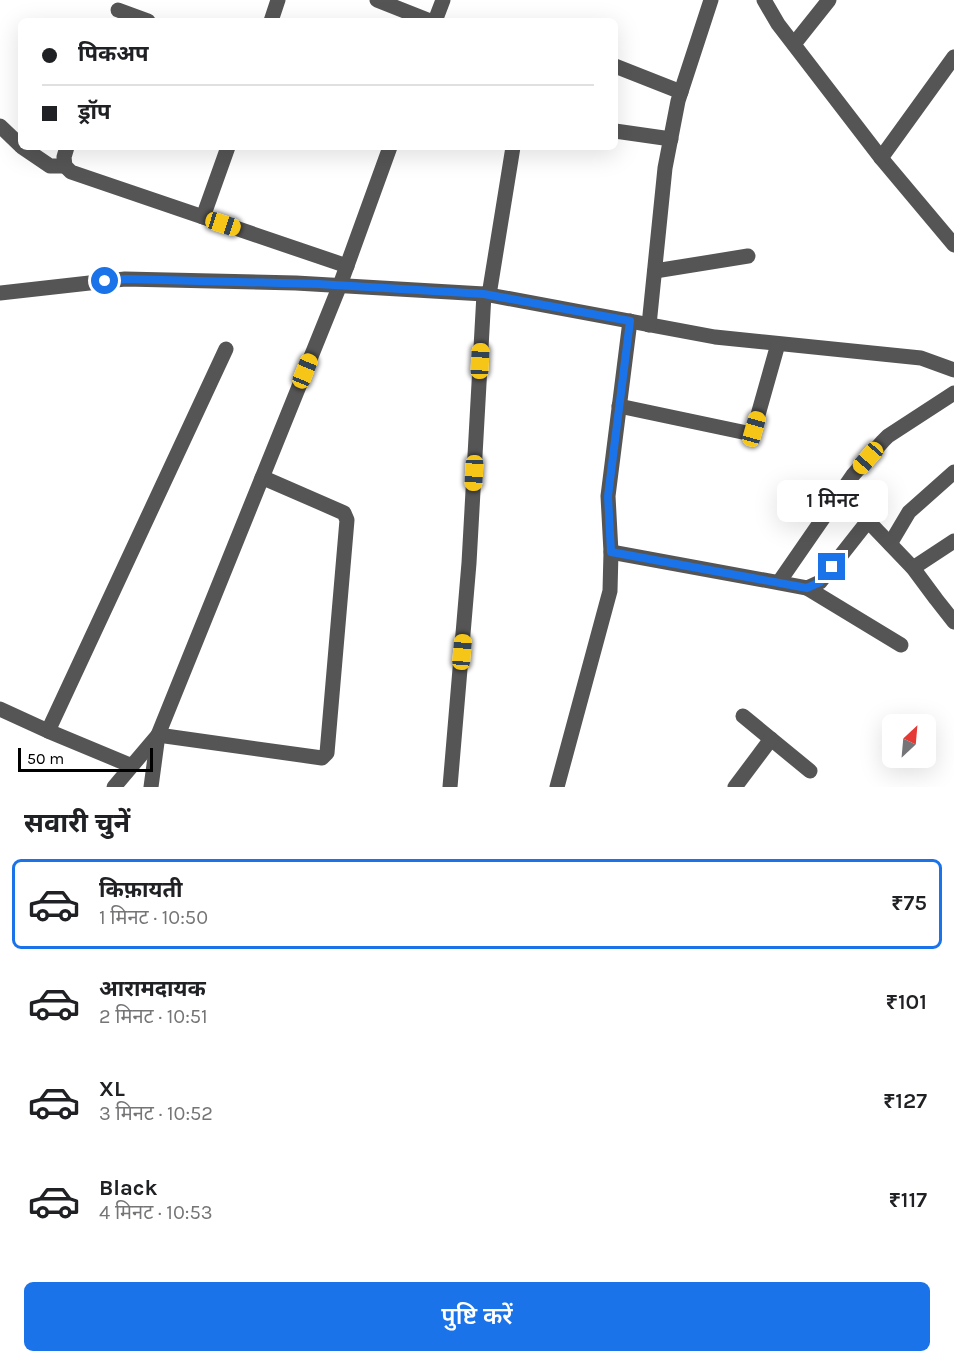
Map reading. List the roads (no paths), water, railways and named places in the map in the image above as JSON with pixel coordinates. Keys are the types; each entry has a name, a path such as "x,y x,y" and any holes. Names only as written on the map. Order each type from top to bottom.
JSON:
{"street":[{"path":"272,18 278,0"},
{"path":"376,0 422,18"},
{"path":"436,18 443,0"},
{"path":"649,325 665,168 681,92 711,0"},
{"path":"764,0 778,24 881,158 954,245"},
{"path":"794,45 829,0"},
{"path":"118,10 140,18"},
{"path":"881,158 954,57"},
{"path":"618,67 681,92"},
{"path":"0,126 18,143"},
{"path":"618,131 671,139"},
{"path":"26,150 50,166 65,166"},
{"path":"66,150 65,166 71,172 347,266"},
{"path":"203,217 227,150"},
{"path":"151,787 158,735 340,285 389,150"},
{"path":"450,787 469,563 486,294 512,150"},
{"path":"655,271 748,256"},
{"path":"0,293 126,279 340,285 486,294 715,338 921,358 954,370"},
{"path":"557,787 610,591 611,552 608,496 630,321"},
{"path":"619,406 751,432 754,429 778,344"},
{"path":"48,731 226,350"},
{"path":"779,582 853,475 883,441 954,393"},
{"path":"890,544 909,512 954,472"},
{"path":"158,735 322,759 327,753 347,520 344,513 262,478"},
{"path":"807,588 820,582 868,522 913,568 954,622"},
{"path":"913,568 954,541"},
{"path":"611,552 807,588 901,645"},
{"path":"0,709 132,766"},
{"path":"743,716 810,771"},
{"path":"114,787 158,735"},
{"path":"735,787 771,739"}]}
